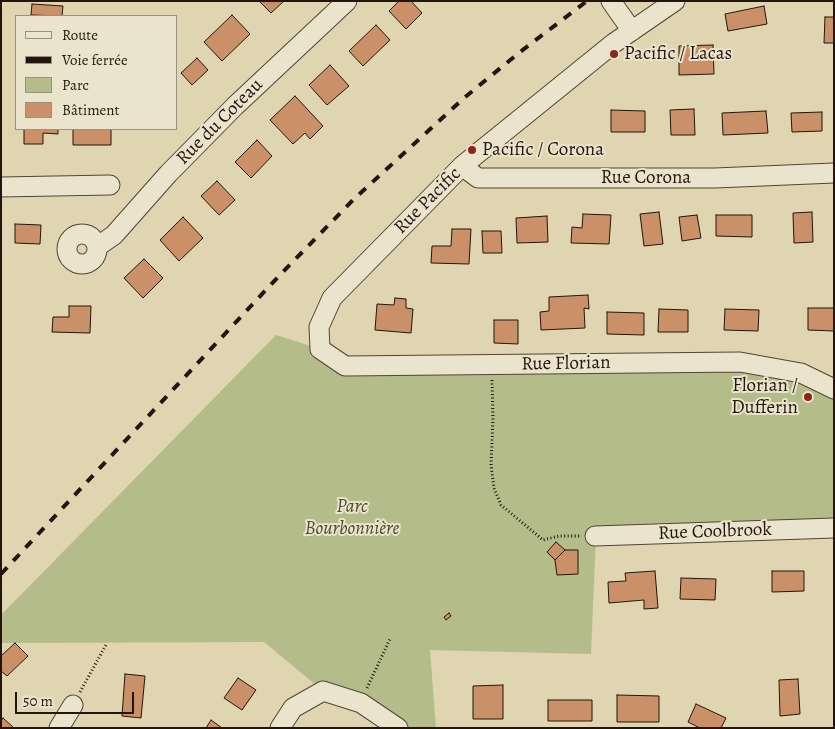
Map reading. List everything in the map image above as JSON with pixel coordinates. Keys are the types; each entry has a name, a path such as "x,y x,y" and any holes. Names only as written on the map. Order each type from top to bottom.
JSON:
{"street":[{"name":"Rue du Coteau","path":"97,247 114,235 168,174 234,106 346,1"},
{"path":"611,1 632,30"},
{"name":"Rue Pacific","path":"319,327 332,298 462,166 632,30 675,1"},
{"name":"Rue Corona","path":"462,166 478,178 716,178 834,173"},
{"path":"1,187 110,185"},
{"name":"Rue Florian","path":"319,327 320,350 345,366 740,362 802,373 834,389"},
{"name":"Rue Coolbrook","path":"596,536 834,528"},
{"path":"280,728 292,708 323,691 361,702 398,728"},
{"path":"59,728 73,705"}],"path":[{"path":"492,365 493,418 490,465 494,488 501,505 543,540 559,536 596,536"},
{"path":"361,702 390,639"},
{"path":"73,705 107,642"}],"green space":[{"name":"Parc Bourbonnière","path":"276,335 320,349 346,366 740,362 834,389 834,528 596,536 591,654 430,650 436,728 398,728 323,691 264,642 1,643 1,615"}],"building":[{"path":"259,1 284,1 271,13"},
{"path":"399,1 411,1 422,13 406,29 389,11"},
{"path":"32,4 63,6 62,15 31,15"},
{"path":"764,6 767,24 728,31 725,14"},
{"path":"232,15 250,34 222,61 204,42"},
{"path":"825,17 834,17 834,43 824,43"},
{"path":"376,25 390,40 363,66 349,51"},
{"path":"713,45 714,74 679,75 679,46"},
{"path":"197,58 208,70 192,85 181,73"},
{"path":"330,65 349,86 327,105 309,85"},
{"path":"295,96 323,126 310,139 305,133 293,144 270,120"},
{"path":"694,109 695,135 671,135 670,110"},
{"path":"611,110 645,111 645,132 611,132"},
{"path":"766,111 768,133 723,135 722,113"},
{"path":"822,112 822,131 792,132 791,113"},
{"path":"24,130 58,130 58,134 43,133 43,144 24,144"},
{"path":"73,130 111,130 111,145 73,145"},
{"path":"257,140 272,156 251,178 235,162"},
{"path":"217,181 235,200 219,215 201,196"},
{"path":"659,212 663,244 644,246 640,214"},
{"path":"812,212 813,242 794,243 793,213"},
{"path":"583,214 611,215 609,244 571,243 572,227 582,228"},
{"path":"697,215 701,238 682,241 679,217"},
{"path":"716,215 752,215 752,237 716,236"},
{"path":"547,216 548,242 517,243 516,218"},
{"path":"183,217 203,238 179,261 160,240"},
{"path":"15,224 41,225 40,244 15,243"},
{"path":"452,229 471,229 469,264 431,263 432,246 451,246"},
{"path":"482,231 501,231 502,253 483,253"},
{"path":"144,259 163,278 143,298 124,278"},
{"path":"588,295 589,309 584,308 585,328 541,330 540,312 549,311 549,297"},
{"path":"395,298 406,299 406,308 413,309 411,333 375,330 377,304 394,305"},
{"path":"69,306 91,306 90,333 52,332 53,317 69,317"},
{"path":"808,308 834,308 834,331 808,330"},
{"path":"659,309 688,310 688,332 658,332"},
{"path":"725,309 759,310 758,331 724,330"},
{"path":"607,312 644,313 644,335 607,334"},
{"path":"494,320 518,320 518,344 494,343"},
{"path":"556,542 565,550 555,560 547,552"},
{"path":"565,550 578,550 578,574 557,575 555,560"},
{"path":"655,571 658,608 644,609 644,600 609,603 608,582 626,581 625,573"},
{"path":"772,571 804,571 804,591 772,592"},
{"path":"681,578 716,579 715,600 680,599"},
{"path":"449,613 451,616 446,620 444,617"},
{"path":"15,643 28,656 7,676 1,671 1,656"},
{"path":"125,674 145,676 141,718 122,716"},
{"path":"238,678 256,690 242,710 224,698"},
{"path":"798,679 800,714 780,716 779,680"},
{"path":"503,685 503,719 473,719 473,686"},
{"path":"617,695 659,696 659,722 617,722"},
{"path":"548,700 592,700 592,721 548,721"},
{"path":"696,704 726,718 721,728 700,728 688,722"},
{"path":"3,718 14,728 1,728"},
{"path":"211,720 222,728 206,728"}],"railway":[{"path":"1,574 278,277 353,200 464,98 587,1"}],"place":[{"name":"Pacific / Lacas","path":"614,54"},
{"name":"Pacific / Corona","path":"472,150"},
{"name":"Florian / Dufferin","path":"808,397"}]}
